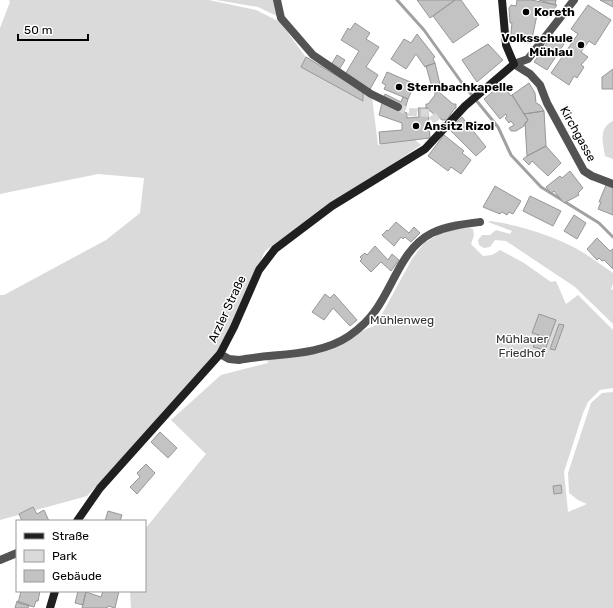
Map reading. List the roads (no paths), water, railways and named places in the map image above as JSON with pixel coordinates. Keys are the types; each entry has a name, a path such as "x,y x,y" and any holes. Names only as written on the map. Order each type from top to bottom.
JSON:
{"main road":[{"path":"502,0 506,46 514,64"},
{"name":"Arzler Straße","path":"78,520 100,488 220,354 234,327 259,270 275,249 332,206 432,143 465,106 514,64"},
{"path":"50,608 54,592"}],"street":[{"path":"277,0 281,18 313,55 371,94 398,107"},
{"path":"514,64 528,59 574,0"},
{"name":"Kirchgasse","path":"514,64 536,79 547,103 584,171 592,176 613,184"},
{"path":"220,354 229,359 239,360 309,351 342,340 361,326 375,311 406,257 420,241 433,233 447,228 480,222"},
{"path":"0,560 16,553"}],"waterway":[{"path":"397,0 424,30 462,83 498,127 511,155 541,187 599,223 613,237"}],"tunnel":[{"path":"398,107 409,112 430,113 444,129"}],"place":[{"name":"Koreth","path":"526,12"},
{"name":"Volksschule Mühlau","path":"581,45"},
{"name":"Sternbachkapelle","path":"399,87"},
{"name":"Ansitz Rizol","path":"416,126"}],"park label":[{"name":"Mühlenweg","path":"402,320"},
{"name":"Mühlauer Friedhof","path":"522,346"}]}
